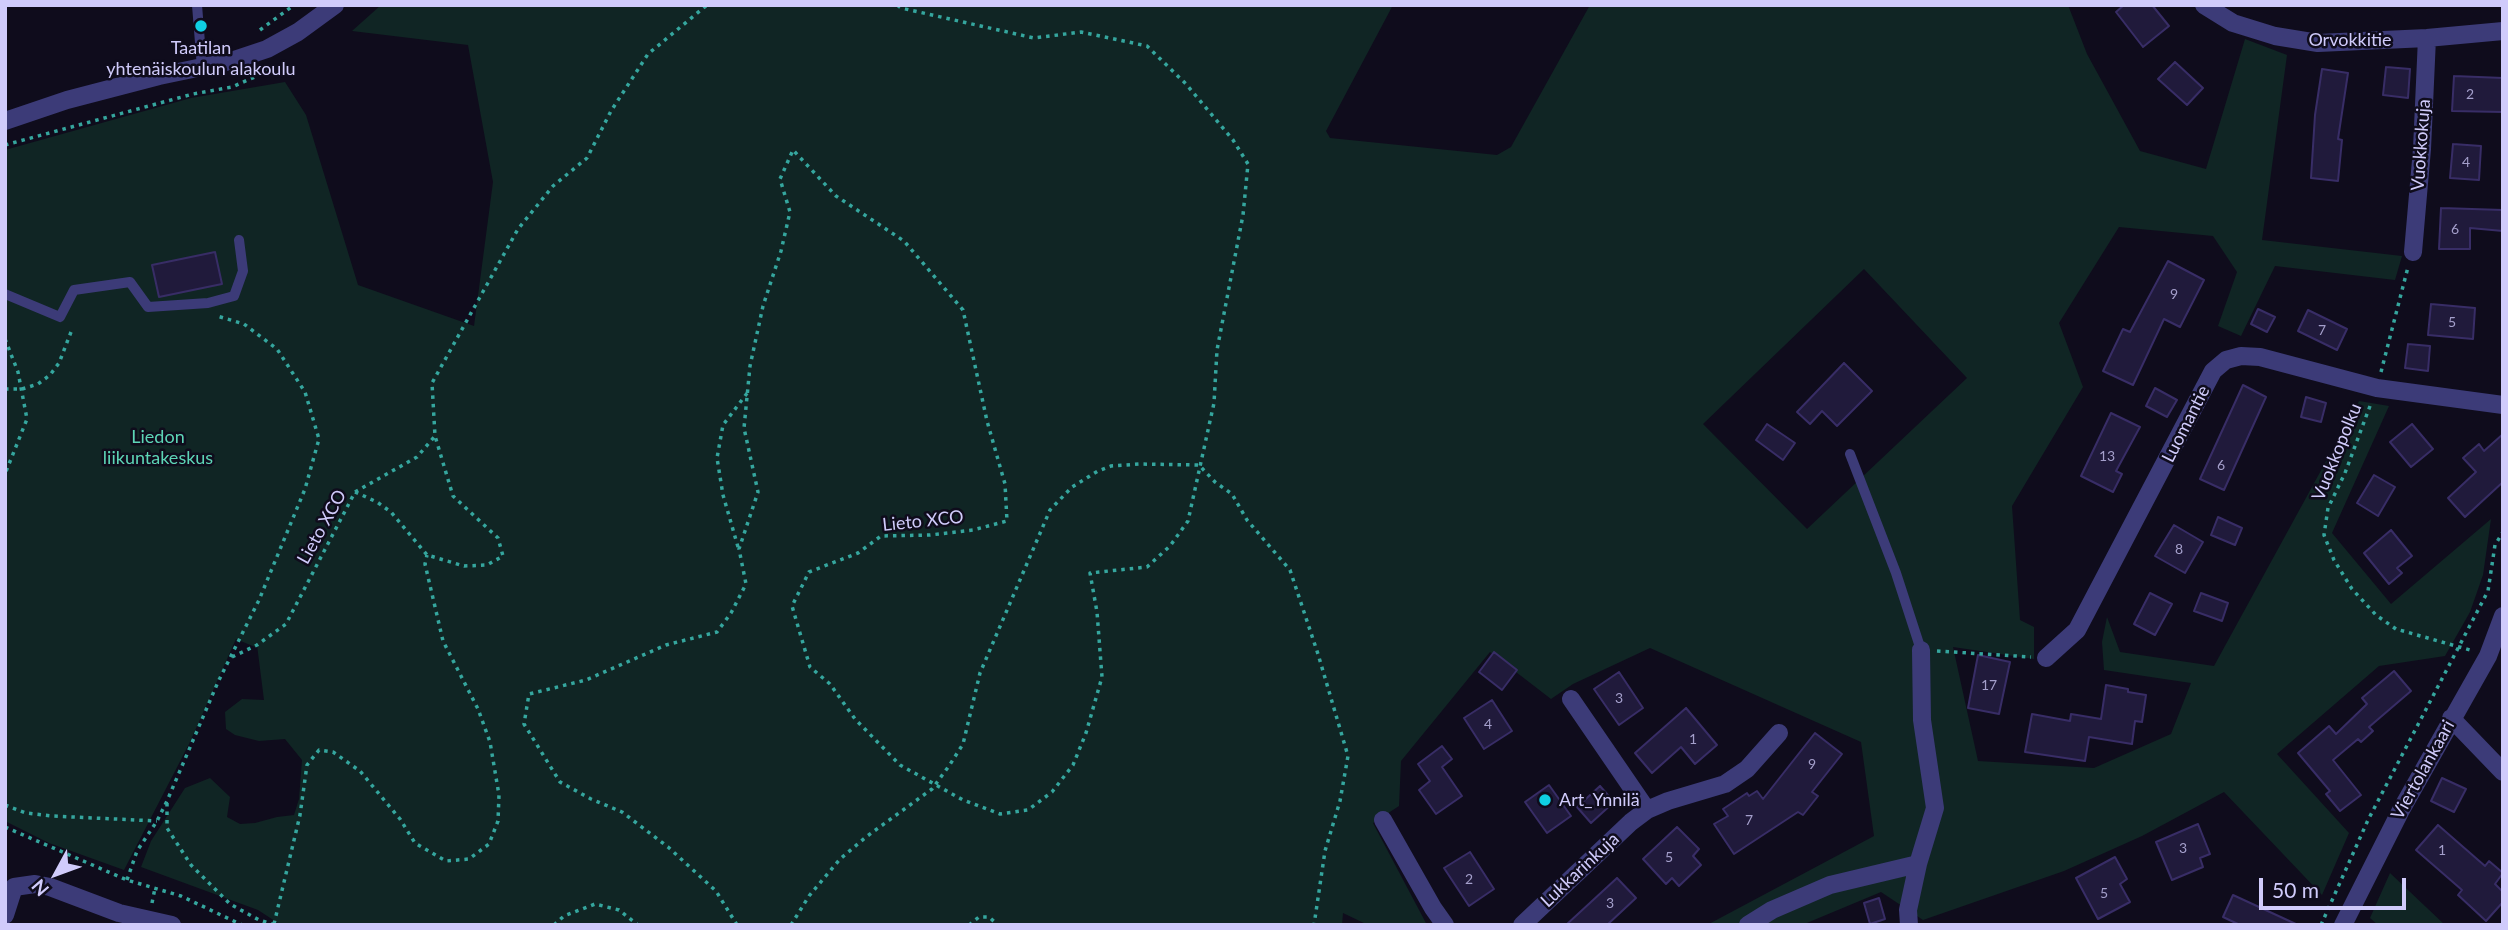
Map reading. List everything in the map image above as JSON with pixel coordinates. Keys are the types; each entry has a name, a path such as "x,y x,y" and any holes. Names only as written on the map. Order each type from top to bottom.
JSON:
{"street":[{"path":"5,121 67,100 258,52 298,32 335,5"},
{"name":"Orvokkitie","path":"2204,5 2233,23 2275,36 2318,43 2503,31"},
{"name":"Vuokkokuja","path":"2413,252 2422,149 2427,38"},
{"name":"Luomantie","path":"2046,658 2077,630 2213,371 2226,360 2241,356 2260,357 2377,388 2503,405"},
{"name":"Viertolankaari","path":"2343,925 2401,810 2488,656 2503,616"},
{"path":"1909,925 1908,910 1918,864 1935,808 1922,720 1921,650"},
{"path":"1571,699 1647,810"},
{"path":"2451,718 2503,772"},
{"name":"Lukkarinkuja","path":"1522,925 1647,810 1725,784 1747,769 1779,733"},
{"path":"1383,820 1445,925"},
{"path":"1748,925 1772,910 1830,885 1918,864"},
{"path":"5,915 10,880 50,887 119,913 172,925"}],"lane":[{"path":"197,5 202,68"},
{"path":"5,294 60,317 74,290 130,282 148,307 208,303 234,296 243,271 239,240"},
{"path":"1850,454 1896,573 1921,650"}],"path":[{"path":"355,492 391,512 427,555 464,566 487,565 503,556 498,538 453,496 435,436 432,383 518,229 554,186 587,158 611,111 648,54 706,5"},
{"name":"Lieto XCO","path":"737,925 716,891 668,847 622,812 560,782 524,724 529,694 586,680 666,645 716,632 731,613 746,584 739,549 758,492 744,428 750,366 762,306 781,251 790,212 780,179 793,150 836,196 904,242 963,310 987,421 1005,484 1007,521 973,530 930,535 881,536 858,552 809,572 792,606 810,667 830,684 855,719 900,765 963,800 1000,814 1028,810 1052,792 1073,765 1086,733 1102,677 1097,612 1090,573 1147,567 1170,545 1188,521 1214,403 1216,350 1245,202 1248,164 1233,140 1186,84 1147,46 1080,32 1034,38 897,5"},
{"path":"5,145 193,94 232,87 266,72 258,52"},
{"name":"Vuokkopolku","path":"2413,252 2377,388 2345,473 2328,508 2324,535 2334,561 2352,589 2376,615 2396,629 2488,656"},
{"path":"127,880 137,851 158,821 218,682 259,600 305,489 319,439 304,392 277,349 244,324 216,316 208,303"},
{"path":"5,389 22,389 38,384 59,363 71,332 60,317"},
{"path":"5,339 18,372 27,419 5,474"},
{"path":"739,549 723,495 717,458 723,425 748,392"},
{"name":"Lieto XCO","path":"232,657 257,645 286,624 355,492 416,457 435,436"},
{"path":"791,925 809,896 840,859 866,837 914,805 936,783 963,744 980,673 1050,510 1072,487 1097,471 1111,466 1199,464 1215,482 1231,494 1247,520 1290,570 1348,756 1340,802 1325,851 1314,925"},
{"path":"2321,925 2368,820 2488,590 2496,545 2503,532"},
{"path":"167,801 167,828 191,865 230,904 259,920 275,924 300,815 307,765 319,750 333,752 360,771 400,819 415,844 446,861 469,859 489,844 498,821 499,795 490,742 478,709 443,641 425,564 427,555"},
{"path":"1921,650 2046,658"},
{"path":"5,805 26,813 52,816 158,821"},
{"path":"5,827 127,880 181,895 242,925"},
{"path":"554,925 564,916 594,904 619,910 638,925"},
{"path":"969,925 979,917 989,917 998,925"}],"green space":[{"name":"Liedon liikuntakeskus","path":"381,5 1393,5 1326,131 1330,138 1497,155 1511,147 1590,5 2068,5 2087,54 2140,151 2206,169 2245,39 2287,55 2262,240 2402,256 2395,280 2275,266 2241,336 2218,326 2237,272 2213,236 2119,227 2059,323 2083,387 2012,506 2020,620 2034,627 2034,659 1953,647 1978,761 2094,768 2171,734 2191,683 2104,670 2102,642 2107,617 2120,652 2214,666 2359,401 2389,406 2332,533 2391,604 2491,519 2483,575 2470,612 2445,656 2379,666 2277,754 2349,833 2322,895 2224,792 2142,836 2064,871 1923,920 1881,892 1802,925 1707,925 1874,836 1861,742 1650,648 1573,684 1551,699 1490,652 1401,761 1399,806 1373,823 1427,925 1368,925 1343,913 1342,925 281,925 258,910 141,867 151,841 185,788 210,778 230,797 227,817 240,824 294,815 299,799 302,760 285,739 259,741 235,735 226,729 225,712 242,699 264,700 257,645 255,647 236,639 189,744 124,870 49,843 5,821 5,150 191,98 285,82 306,115 358,285 474,326 493,182 468,45 352,31","holes":["1864,269 1967,378 1807,529 1703,424"]},
{"path":"2390,873 2445,925 2378,925 2370,918"}],"building":[{"path":"2124,5 2152,5 2169,26 2143,47 2116,12"},
{"path":"2175,62 2203,88 2187,105 2158,79"},
{"path":"2386,67 2410,69 2408,98 2383,95"},
{"path":"2322,69 2348,73 2338,139 2342,140 2338,181 2311,178 2315,115"},
{"path":"2454,76 2503,78 2503,112 2452,111"},
{"path":"2453,144 2481,146 2479,180 2450,178"},
{"path":"2441,208 2503,210 2503,231 2470,228 2470,249 2439,249"},
{"path":"215,252 222,284 159,297 152,265"},
{"path":"2168,261 2204,280 2180,327 2164,319 2133,385 2103,371 2123,329 2130,332"},
{"path":"2431,304 2475,308 2473,339 2428,335"},
{"path":"2258,309 2275,317 2267,332 2251,324"},
{"path":"2308,310 2347,329 2337,350 2298,331"},
{"path":"2408,344 2430,346 2428,371 2405,368"},
{"path":"1844,363 1872,391 1837,426 1822,411 1810,424 1797,412"},
{"path":"2243,385 2266,397 2224,490 2200,479"},
{"path":"2155,388 2177,400 2167,417 2146,406"},
{"path":"2306,397 2326,403 2321,422 2301,417"},
{"path":"2111,413 2140,427 2116,471 2122,474 2113,492 2081,476"},
{"path":"1767,424 1795,443 1783,460 1756,440"},
{"path":"2412,424 2433,449 2411,467 2390,442"},
{"path":"2503,434 2503,482 2465,517 2448,498 2476,472 2463,458 2479,444 2484,451"},
{"path":"2374,475 2395,487 2378,516 2357,503"},
{"path":"2218,517 2242,528 2235,545 2211,535"},
{"path":"2174,525 2203,542 2185,573 2155,556"},
{"path":"2391,530 2412,556 2397,568 2402,573 2389,584 2364,553"},
{"path":"2150,593 2172,604 2155,635 2134,624"},
{"path":"2201,593 2228,603 2222,621 2194,611"},
{"path":"1494,652 1517,670 1502,690 1479,672"},
{"path":"1978,655 2010,662 1999,714 1968,708"},
{"path":"2394,671 2411,691 2369,727 2373,731 2361,742 2358,739 2333,760 2361,795 2340,811 2326,794 2330,791 2298,753 2329,726 2336,734 2367,704 2362,698"},
{"path":"1619,672 1643,708 1619,725 1594,689"},
{"path":"2106,685 2146,695 2142,722 2135,721 2132,744 2089,737 2085,761 2025,752 2032,714 2070,721 2071,714 2101,719"},
{"path":"1492,700 1512,731 1484,749 1464,718"},
{"path":"1686,708 1717,745 1695,764 1681,747 1652,773 1635,753"},
{"path":"1815,733 1842,754 1812,792 1818,796 1803,815 1798,812 1734,854 1714,824 1728,816 1723,809 1747,793 1749,796 1757,791 1763,799"},
{"path":"1442,746 1452,759 1442,767 1462,796 1436,814 1419,790 1430,781 1418,764"},
{"path":"2442,778 2466,789 2454,812 2431,801"},
{"path":"1549,785 1571,816 1547,833 1525,802"},
{"path":"1600,786 1614,802 1591,823 1577,807"},
{"path":"2198,824 2210,854 2200,858 2203,867 2172,880 2156,842"},
{"path":"2438,825 2485,866 2489,861 2503,873 2495,884 2503,892 2503,902 2486,921 2458,895 2462,890 2416,850"},
{"path":"1677,827 1699,849 1693,856 1701,865 1679,886 1672,878 1666,884 1643,859"},
{"path":"1470,852 1494,889 1469,906 1444,868"},
{"path":"2115,857 2127,879 2120,884 2130,902 2098,919 2076,878"},
{"path":"1617,878 1636,898 1607,925 1566,925"},
{"path":"2233,895 2298,925 2240,925 2223,917"},
{"path":"1879,898 1885,919 1870,924 1864,903"}],"place":[{"name":"Taatilan yhtenäiskoulun alakoulu","path":"201,26"},
{"name":"Art_Ynnilä","path":"1545,800"}]}
